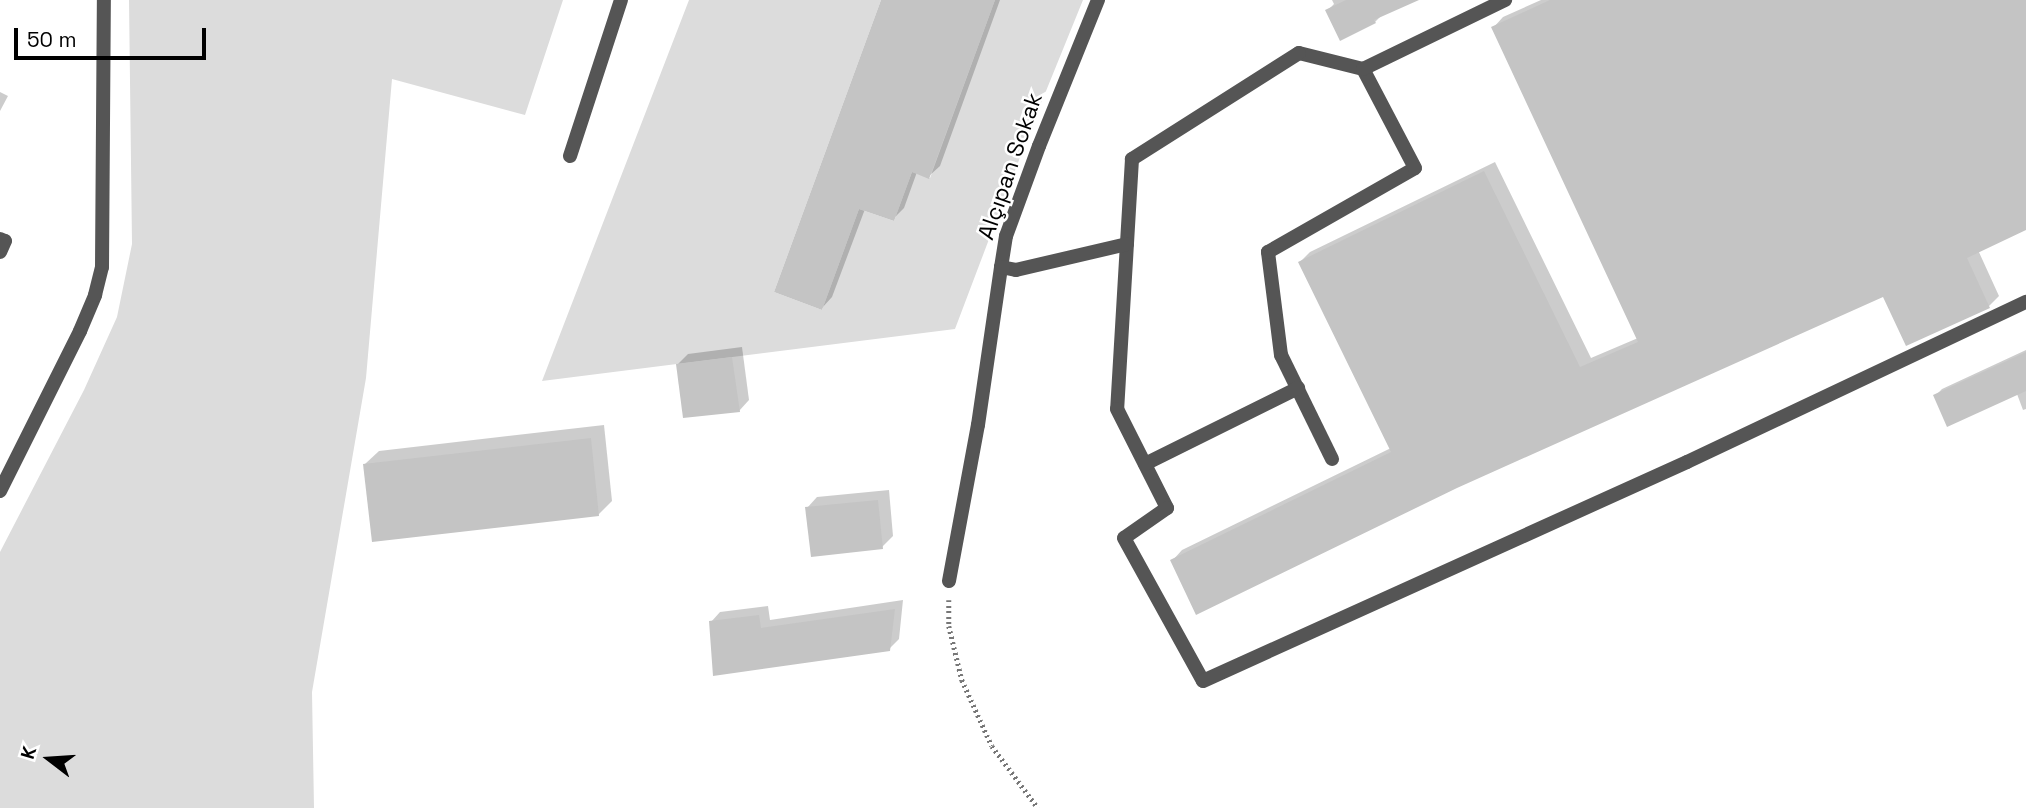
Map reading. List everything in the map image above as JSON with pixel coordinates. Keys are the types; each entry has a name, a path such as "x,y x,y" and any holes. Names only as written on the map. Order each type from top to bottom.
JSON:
{"street":[{"path":"0,492 80,331 95,295 102,267 104,0"},
{"path":"570,156 621,0"},
{"name":"Alçıpan Sokak","path":"1097,0 1006,236 1001,267 1016,270 1127,244"},
{"path":"1505,0 1363,69 1299,53 1132,159 1117,409 1167,508 1124,538 1203,681 1699,456 2026,302"},
{"path":"1332,459 1282,355 1268,252 1415,168 1363,69"},
{"path":"0,239 5,242 0,251"},
{"path":"949,582 978,425 1001,267"},
{"path":"1145,464 1298,388"}],"path":[{"path":"949,582 949,626 962,680 992,746 1038,808"}],"shaded area":[{"path":"129,0 563,0 525,115 392,79 366,378 312,692 314,808 0,808 0,552 84,390 117,317 132,244"},
{"path":"689,0 881,0 774,292 822,310 859,209 894,221 912,172 930,178 995,0 1083,0 955,329 542,381"}],"building":[{"path":"881,0 995,0 929,179 912,172 894,221 859,209 822,310 774,292"},
{"path":"1346,0 1419,0 1374,20 1376,23 1340,41 1325,10"},
{"path":"1550,0 2026,0 2026,230 1967,258 1990,308 1906,346 1883,297 1457,488 1196,615 1170,560 1391,452 1298,262 1484,171 1580,367 1638,342 1491,27"},
{"path":"2026,352 2026,391 1947,427 1933,395"},
{"path":"732,357 740,412 683,418 676,364"},
{"path":"591,438 599,516 372,542 363,464"},
{"path":"878,500 883,549 811,557 805,507"},
{"path":"895,609 890,651 713,676 709,621 759,615 761,628"}]}
